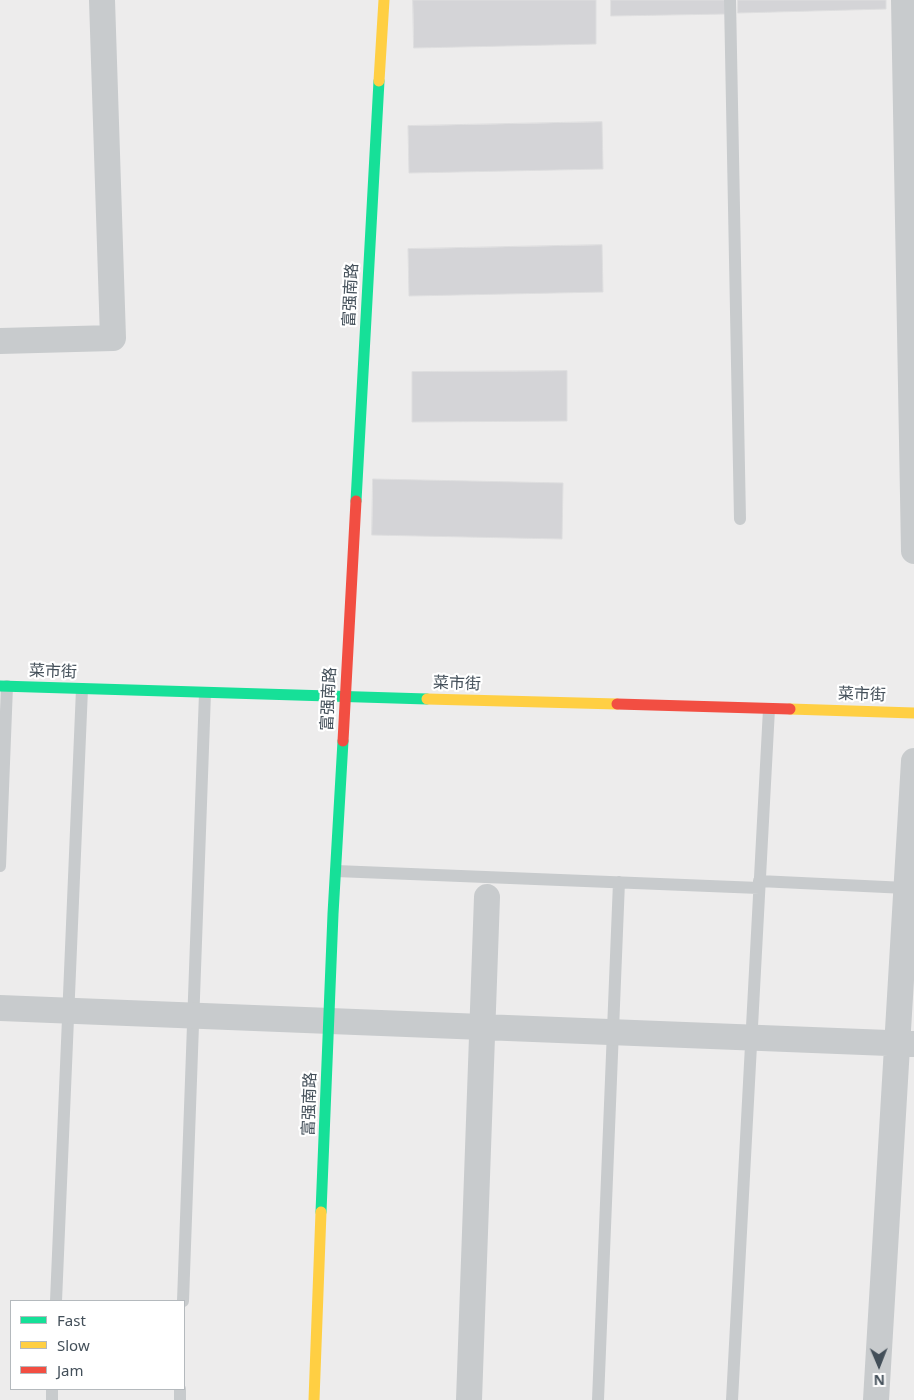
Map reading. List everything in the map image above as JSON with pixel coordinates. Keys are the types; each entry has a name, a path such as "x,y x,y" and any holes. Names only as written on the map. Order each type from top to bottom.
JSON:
{"street":[{"path":"0,324 0,341 113,338 102,0"},
{"name":"富强南路","path":"314,1400 336,871 384,0"},
{"path":"904,0 914,551"},
{"name":"菜市街","path":"4,686 914,713"},
{"path":"876,1400 905,1044 906,888 914,761"},
{"path":"469,1400 487,897"},
{"path":"0,1008 905,1044"}],"lane":[{"path":"730,0 740,519"},
{"path":"0,866 4,686"},
{"path":"56,1300 82,689"},
{"path":"183,1300 205,693"},
{"path":"732,1400 769,709"},
{"path":"336,871 619,882 906,888"},
{"path":"598,1400 619,882"}],"building":[{"path":"413,0 596,0 596,44 414,48"},
{"path":"611,0 725,0 725,14 611,16"},
{"path":"738,0 886,0 886,9 738,13"},
{"path":"602,122 603,169 409,173 408,126"},
{"path":"602,245 603,292 409,296 408,249"},
{"path":"567,371 567,421 412,422 412,372"},
{"path":"373,479 563,483 562,539 372,535"}],"traffic: fast":[{"path":"356,501 379,81"},
{"path":"0,686 427,699"},
{"path":"321,1212 333,914 343,741"}],"traffic: slow":[{"path":"379,81 384,0"},
{"path":"427,699 617,704"},
{"path":"790,709 914,713"},
{"path":"314,1400 321,1212"}],"traffic: jam":[{"path":"343,741 356,501"},
{"path":"617,704 790,709"}]}
